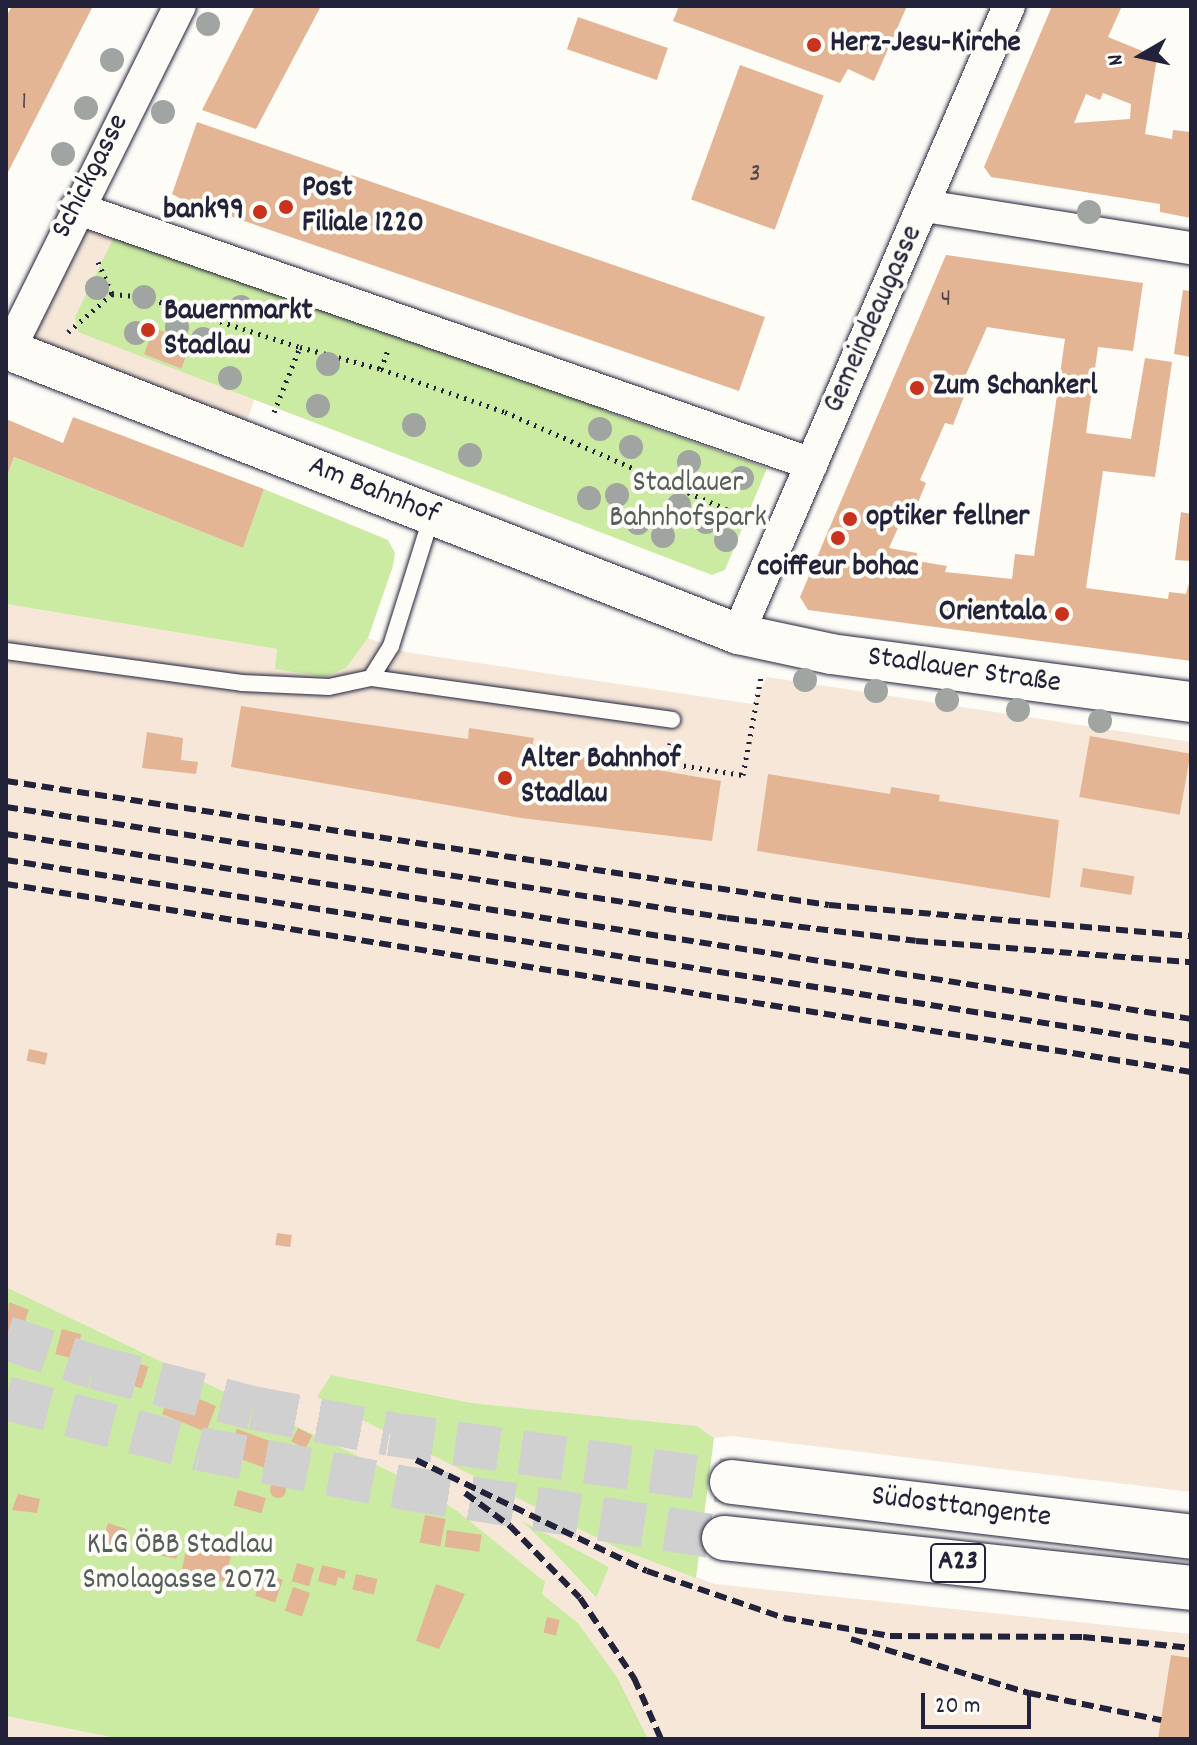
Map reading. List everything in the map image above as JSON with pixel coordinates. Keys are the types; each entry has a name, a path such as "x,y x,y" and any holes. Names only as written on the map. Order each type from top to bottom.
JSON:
{"highway":[{"name":"Südosttangente","path":"732,1482 1191,1537"},
{"name":"Südosttangente","path":"724,1538 1191,1588"}],"street":[{"name":"Schickgasse","path":"8,349 76,208 180,6"},
{"name":"Gemeindeaugasse","path":"738,634 1009,6"},
{"path":"925,206 1191,248"},
{"path":"76,208 812,464"},
{"name":"Am Bahnhof","path":"8,349 738,634"},
{"name":"Stadlauer Straße","path":"738,634 831,654 1191,702"}],"lane":[{"path":"371,678 391,646 432,515"},
{"path":"6,651 242,683 329,687 371,678 672,720"}],"path":[{"path":"98,262 112,294"},
{"path":"67,333 112,294 144,297 300,347 381,369 505,412 746,518"},
{"path":"381,369 398,320"},
{"path":"274,413 300,347"},
{"path":"672,720 668,763 743,775 761,676"}],"shaded area":[{"name":"Bauernmarkt Stadlau","path":"76,208 294,283 243,432 25,356"},
{"path":"6,604 277,649 276,669 325,677 346,668 368,638 405,652 752,704 767,677 1191,742 1191,1492 732,1436 714,1438 697,1426 472,1403 331,1375 341,1407 617,1548 715,1584 1191,1634 1191,1739 648,1739 617,1677 578,1623 542,1594 544,1582 456,1510 406,1479 6,1287","holes":["525,1523 609,1567 595,1598"]},
{"path":"6,1716 120,1739 6,1739"}],"green space":[{"name":"Stadlauer Bahnhofspark","path":"114,237 603,405 603,410 767,468 725,570 712,575 78,332 75,317"},
{"path":"14,457 243,548 264,489 388,540 395,553 393,566 368,638 346,668 325,677 275,669 277,649 6,604 6,480"},
{"name":"KLG ÖBB Stadlau Smolagasse 2072","path":"6,1287 406,1479 456,1510 545,1582 542,1594 578,1623 617,1677 648,1739 120,1739 6,1716"},
{"path":"331,1375 472,1403 697,1426 714,1438 696,1578 617,1548 317,1397"},
{"path":"522,1521 609,1567 596,1598 550,1548"}],"building":[{"path":"12,6 93,6 6,176 6,17"},
{"path":"255,6 321,6 256,129 202,110"},
{"name":"Herz-Jesu-Kirche","path":"679,6 907,6 874,81 848,69 840,83 673,21"},
{"path":"1052,6 1122,6 1108,37 1157,57 1145,134 1172,139 1173,130 1191,132 1191,218 1160,212 1160,204 991,177 984,167","holes":["1103,93 1131,104 1130,119 1074,123 1086,94 1100,100"]},
{"path":"578,17 668,48 657,80 567,49"},
{"path":"740,65 824,95 775,230 691,199"},
{"path":"197,122 765,317 739,391 183,200 172,194"},
{"path":"946,255 1143,283 1133,351 1098,347 1086,433 1131,439 1145,358 1172,362 1155,477 1103,471 1086,588 1168,599 1169,592 1186,594 1191,576 1191,661 808,610 800,597","holes":["987,327 1065,339 1034,556 1015,554 1012,579 945,572 947,566 917,561 917,553 889,548 910,501 917,505 926,483 920,480 945,423 953,425 965,394 971,396 976,383 964,379"]},
{"path":"1183,290 1191,291 1191,357 1174,354"},
{"path":"154,328 191,342 181,368 144,354"},
{"path":"73,417 264,489 243,548 14,457 6,479 6,419 63,443"},
{"path":"1181,512 1191,514 1191,561 1175,560"},
{"name":"Alter Bahnhof Stadlau","path":"241,706 468,739 469,728 534,738 532,748 721,781 712,841 521,818 231,767"},
{"path":"147,732 183,738 181,760 198,762 196,774 142,768"},
{"path":"1090,736 1190,754 1180,815 1079,797"},
{"path":"768,774 890,794 891,787 940,795 939,801 1059,820 1050,898 757,851"},
{"path":"1083,868 1134,876 1131,895 1080,887"},
{"path":"29,1049 48,1053 45,1065 27,1061"},
{"path":"277,1233 292,1235 290,1247 275,1245"},
{"path":"9,1302 29,1310 19,1338 6,1333"},
{"path":"62,1329 81,1334 75,1359 55,1354"},
{"path":"6,1336 17,1341 11,1359 6,1357"},
{"path":"122,1358 149,1367 142,1389 115,1380"},
{"path":"175,1382 201,1392 199,1399 216,1406 206,1432 162,1414"},
{"path":"16,1385 31,1390 27,1404 11,1399"},
{"path":"298,1428 312,1435 305,1449 291,1441"},
{"path":"237,1429 275,1443 265,1468 228,1454"},
{"path":"337,1453 354,1456 350,1479 333,1476"},
{"path":"275,1482 281,1482 286,1490 284,1496 275,1498 270,1493 270,1487"},
{"path":"238,1490 266,1498 261,1513 234,1505"},
{"path":"18,1494 40,1499 37,1513 12,1510"},
{"path":"425,1515 446,1519 440,1546 420,1542"},
{"path":"108,1523 127,1529 121,1548 102,1542"},
{"path":"447,1530 482,1535 479,1552 445,1547"},
{"path":"156,1539 179,1544 176,1559 153,1554"},
{"path":"188,1541 232,1550 225,1582 181,1572"},
{"path":"297,1563 314,1568 309,1586 292,1581"},
{"path":"322,1565 346,1571 344,1579 338,1577 336,1586 318,1581"},
{"path":"263,1573 283,1580 275,1603 255,1596"},
{"path":"356,1574 377,1579 374,1595 352,1590"},
{"path":"436,1584 465,1594 439,1649 416,1641"},
{"path":"293,1587 310,1593 302,1616 285,1611"},
{"path":"547,1617 560,1620 556,1636 543,1633"},
{"path":"1171,1655 1191,1658 1191,1739 1158,1739"}],"tunnel":[{"path":"6,1338 94,1367 253,1408 390,1434 732,1482"},
{"path":"6,1398 200,1449 405,1488 724,1538"}],"railway":[{"path":"6,781 829,905 1191,936"},
{"path":"6,807 727,918 916,941 1191,962"},
{"path":"6,834 1191,1019"},
{"path":"6,860 1191,1046"},
{"path":"6,884 1191,1072"},
{"path":"416,1460 647,1571 784,1618 890,1636 1083,1637 1191,1648"},
{"path":"465,1493 510,1526 580,1598 634,1678 661,1739"},
{"path":"851,1639 1029,1693 1161,1720"}],"place":[{"name":"Herz-Jesu-Kirche","path":"814,45"},
{"name":"Post Filiale 1220","path":"286,207"},
{"name":"bank99","path":"260,212"},
{"name":"Bauernmarkt Stadlau","path":"148,330"},
{"name":"Zum Schankerl","path":"917,388"},
{"name":"optiker fellner","path":"850,519"},
{"name":"coiffeur bohac","path":"838,538"},
{"name":"Orientala","path":"1062,614"},
{"name":"Alter Bahnhof Stadlau","path":"505,778"}]}
